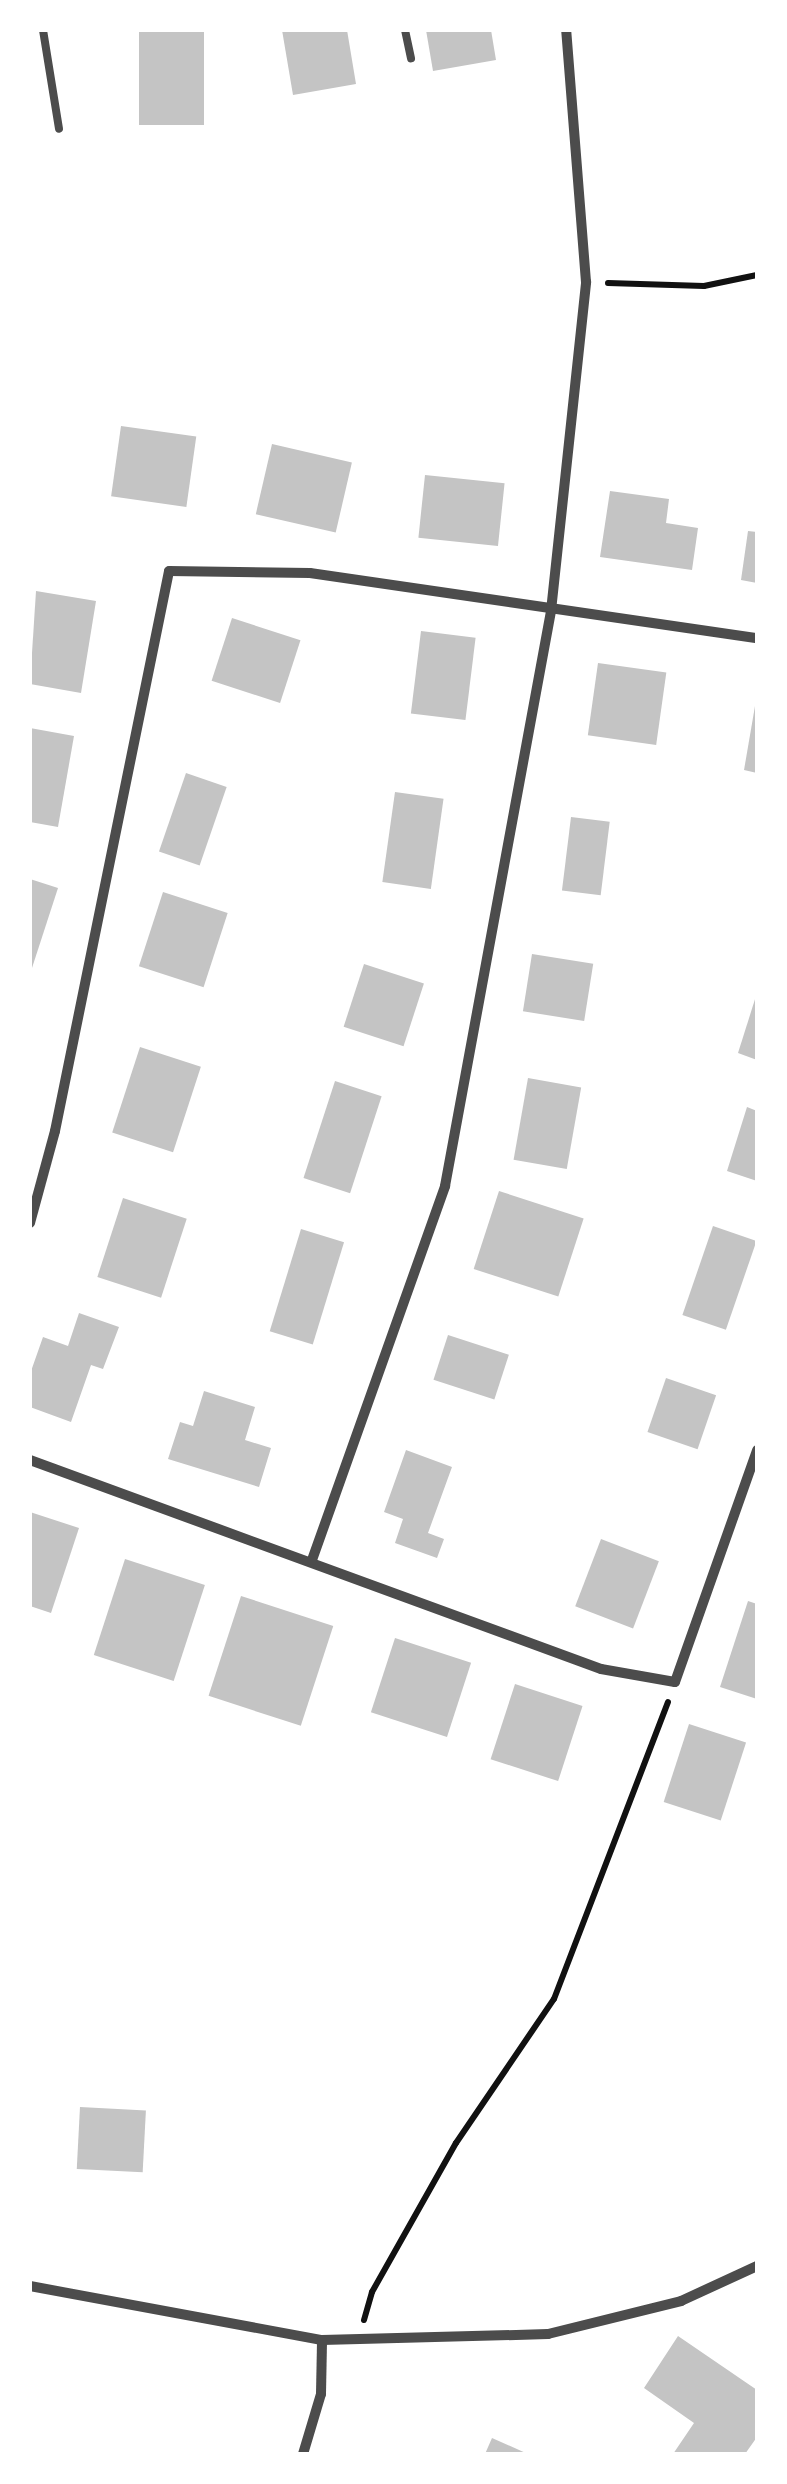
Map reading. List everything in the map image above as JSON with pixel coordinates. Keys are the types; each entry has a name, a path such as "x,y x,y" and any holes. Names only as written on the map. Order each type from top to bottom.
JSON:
{"street":[{"path":"312,1560 444,1186 551,611 586,282 566,30"},
{"path":"30,1222 55,1130 169,571 310,573 757,638"},
{"path":"30,1460 312,1560 601,1669 675,1682 757,1450"},
{"path":"30,2286 322,2340 548,2334 681,2301 757,2266"},
{"path":"303,2454 321,2394 322,2340"}],"lane":[{"path":"43,30 59,129"},
{"path":"405,30 411,58"}],"path":[{"path":"586,282 704,286 757,275"},
{"path":"359,2339 372,2292 456,2143 554,1999 675,1682"}],"building":[{"path":"139,30 204,30 204,125 139,125"},
{"path":"282,30 347,30 356,84 293,95"},
{"path":"426,30 491,30 496,60 433,71"},
{"path":"121,426 196,437 186,507 111,496"},
{"path":"272,444 352,462 336,533 256,514"},
{"path":"425,475 505,483 498,546 418,538"},
{"path":"610,491 669,499 666,523 698,528 692,570 600,557"},
{"path":"748,531 757,532 757,583 741,580"},
{"path":"36,591 96,601 81,693 30,684"},
{"path":"232,618 300,640 280,703 212,681"},
{"path":"421,631 476,638 465,720 411,713"},
{"path":"598,663 666,673 656,745 588,735"},
{"path":"757,706 757,773 744,770"},
{"path":"30,728 74,736 58,827 30,822"},
{"path":"186,773 227,787 200,865 159,851"},
{"path":"395,792 444,799 431,889 382,882"},
{"path":"571,817 610,822 601,895 562,890"},
{"path":"30,879 58,888 31,971 30,971"},
{"path":"163,892 228,913 204,987 139,966"},
{"path":"532,954 593,964 584,1021 523,1011"},
{"path":"364,964 424,983 404,1046 344,1027"},
{"path":"757,996 757,1060 738,1053"},
{"path":"140,1047 201,1067 173,1152 112,1133"},
{"path":"528,1078 581,1087 567,1169 514,1160"},
{"path":"335,1081 382,1096 350,1193 303,1178"},
{"path":"747,1107 757,1111 757,1181 727,1171"},
{"path":"499,1191 584,1219 558,1296 474,1269"},
{"path":"123,1198 187,1219 161,1298 97,1277"},
{"path":"713,1226 756,1241 726,1330 682,1315"},
{"path":"301,1229 344,1242 313,1344 270,1331"},
{"path":"79,1313 119,1327 103,1369 91,1365 71,1422 30,1407 30,1374 43,1337 68,1346"},
{"path":"448,1335 509,1355 494,1399 433,1380"},
{"path":"666,1378 716,1395 698,1449 647,1432"},
{"path":"204,1391 255,1407 245,1440 271,1448 259,1487 168,1459 180,1422 193,1426"},
{"path":"406,1450 452,1467 428,1533 444,1539 437,1558 395,1543 403,1519 384,1512"},
{"path":"30,1512 79,1528 51,1613 30,1606"},
{"path":"601,1539 659,1561 633,1628 575,1606"},
{"path":"125,1559 205,1585 174,1681 94,1655"},
{"path":"241,1596 333,1626 301,1726 209,1696"},
{"path":"748,1601 757,1604 757,1699 720,1687"},
{"path":"395,1638 471,1663 447,1737 371,1712"},
{"path":"515,1684 583,1706 558,1781 491,1759"},
{"path":"689,1724 746,1743 721,1821 664,1802"},
{"path":"80,2107 146,2110 143,2172 77,2169"},
{"path":"678,2336 757,2390 757,2437 745,2454 673,2454 694,2423 644,2388"},
{"path":"492,2438 528,2454 485,2454"}]}
